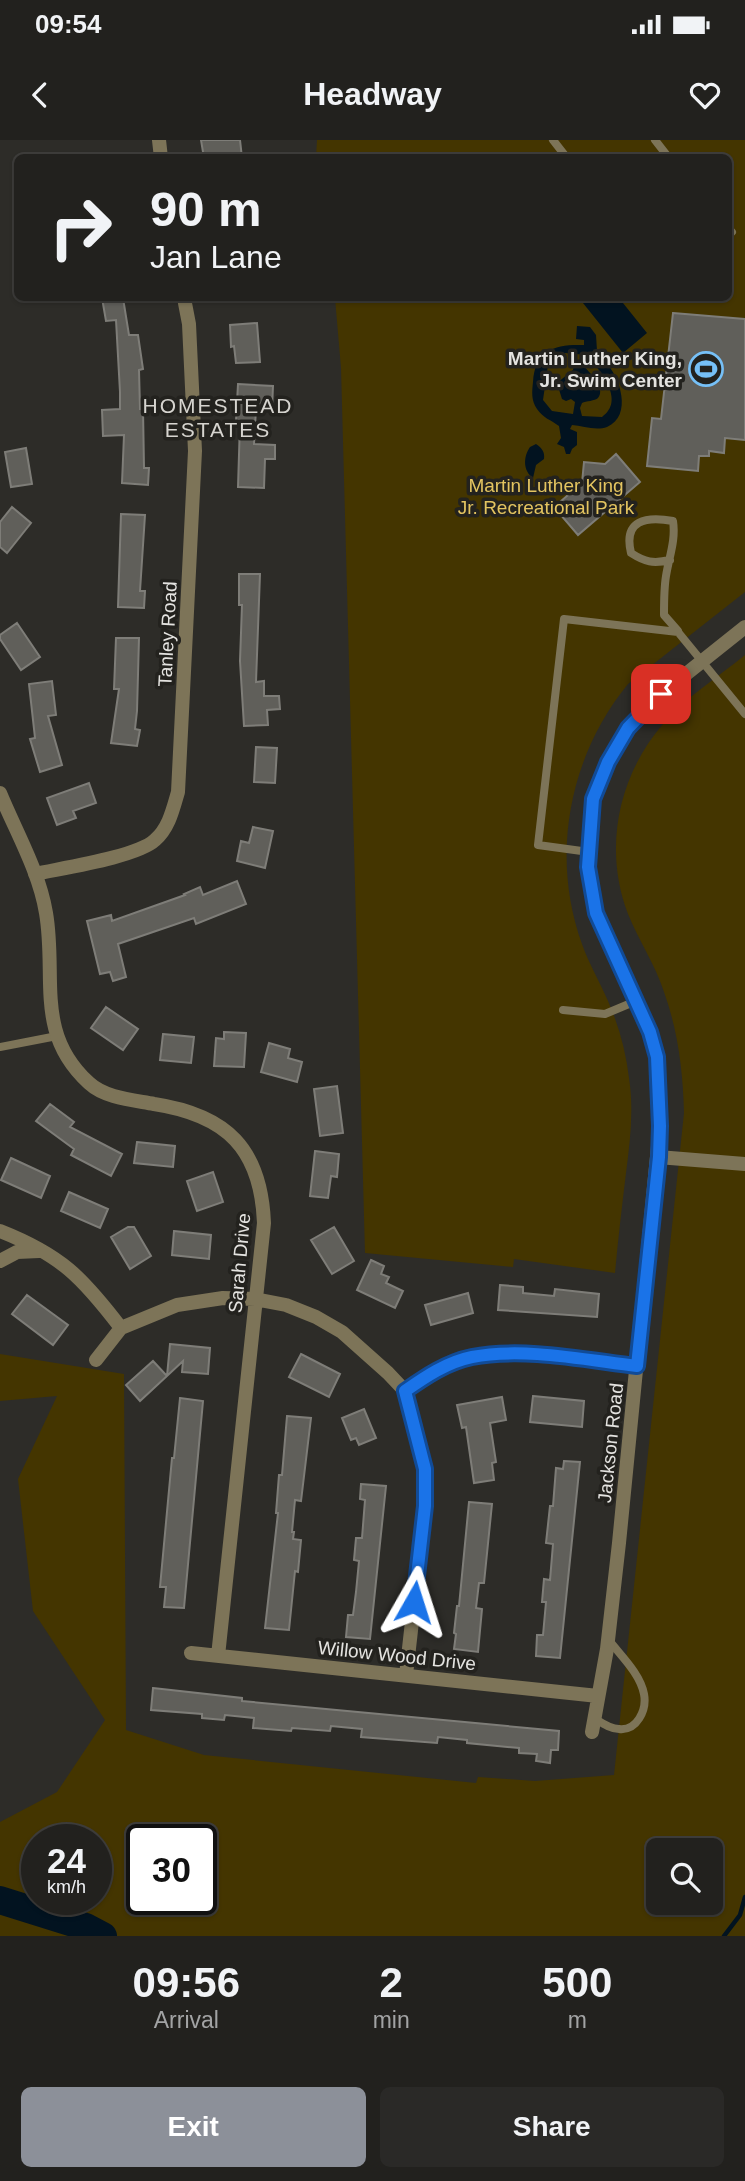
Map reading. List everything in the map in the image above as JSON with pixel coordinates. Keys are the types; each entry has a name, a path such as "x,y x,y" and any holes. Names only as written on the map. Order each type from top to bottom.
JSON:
{"street":[{"name":"Tanley Road","path":"35,874 132,852 154,841 170,820 175,801 195,451 191,360 184,301"},
{"name":"Jackson Road","path":"593,1725 608,1638 659,1157 660,1126 657,1057 650,1032 596,913 588,867 593,799 628,728 661,694 745,627"},
{"name":"Sarah Drive","path":"0,793 35,874 46,911 51,950 52,1023 61,1048 91,1085 111,1095 171,1106 215,1122 245,1152 257,1173 263,1198 264,1223 218,1656"},
{"path":"659,1157 745,1164"},
{"path":"0,1231 65,1264 89,1286 121,1328"},
{"path":"0,1261 17,1252 40,1250"},
{"path":"96,1360 121,1328 177,1305 223,1298 255,1299 286,1305 316,1317 342,1332 369,1353 405,1391 425,1469 425,1506 406,1675"},
{"path":"405,1391 431,1373 470,1358 506,1354 637,1366"},
{"name":"Willow Wood Drive","path":"191,1653 598,1696"}],"lane":[{"path":"553,140 564,154"},
{"path":"655,140 667,154"},
{"path":"670,560 659,563 644,562 631,553 628,540 634,526 645,519 673,520 675,530 670,560 666,576 664,615 745,714"},
{"path":"589,852 538,845 564,619 678,632"},
{"path":"563,1010 605,1014 636,1001"},
{"path":"0,1047 57,1035"},
{"path":"593,1725 622,1730 633,1727 643,1708 644,1695 636,1675 608,1638"}],"green space":[{"name":"Martin Luther King Jr. Recreational Park","path":"317,140 745,140 745,592 628,684 608,712 591,743 579,775 567,842 567,876 572,911 585,951 619,1029 630,1090 630,1138 615,1273 514,1259 513,1267 365,1253 341,368 335,301 732,301 732,154 316,154"},
{"path":"745,655 745,1936 0,1936 0,1822 57,1792 105,1720 33,1611 18,1479 57,1396 0,1401 0,1354 124,1374 126,1730 204,1755 476,1783 478,1777 535,1781 614,1775 684,1113 681,1067 673,1021 660,982 628,914 620,889 616,839 619,814 635,766 663,724 702,688"}],"water":[{"path":"581,301 621,301 647,333 623,353"},
{"path":"577,326 590,327 596,335 597,351 600,354 605,351 608,354 605,362 619,386 622,405 615,422 607,427 572,425 570,429 577,432 577,445 570,454 566,454 564,447 557,444 561,438 559,426 542,415 532,396 538,362 556,348 584,345 584,340 576,339","holes":["565,353 587,355 608,386 612,402 609,410 602,417 582,416 582,403 597,399 600,389 581,363 574,365 573,370 557,383 562,399 575,402 573,414 552,411 543,400 548,365"]},
{"path":"536,444 543,450 544,459 536,465 533,478 527,472 525,459 530,447"}],"building":[{"path":"201,140 240,140 242,154 203,154"},
{"path":"103,301 123,301 129,335 138,335 143,369 139,370 140,409 143,409 144,468 149,468 148,485 122,483 124,435 103,436 102,410 120,409 116,320 106,321"},
{"name":"Martin Luther King, Jr. Swim Center","path":"673,313 745,319 745,440 725,438 724,453 709,451 709,456 699,456 698,471 647,466 652,418 661,419"},
{"path":"257,323 260,362 236,363 234,346 231,347 230,325"},
{"path":"238,384 273,386 272,410 256,409 254,444 275,445 275,459 265,459 264,488 238,487"},
{"path":"26,448 32,484 11,487 5,452"},
{"path":"616,454 640,482 578,535 554,507 582,483 584,462 605,464"},
{"path":"12,507 31,523 7,553 0,547 0,522"},
{"path":"121,514 145,515 140,591 145,591 144,608 118,607"},
{"path":"239,574 260,574 256,682 264,681 264,696 279,696 280,709 267,710 268,725 244,726"},
{"path":"17,623 40,657 21,670 0,639 0,635"},
{"path":"116,638 139,638 135,729 140,730 137,746 111,743 119,689 114,689"},
{"path":"52,681 56,715 48,716 62,765 40,772 30,739 35,738 29,684"},
{"path":"256,747 277,748 275,783 254,782"},
{"path":"89,783 96,803 73,811 76,818 57,825 47,798"},
{"path":"253,827 273,831 265,868 237,861 241,841 249,843"},
{"path":"237,881 246,904 196,924 194,918 118,944 126,977 113,981 110,972 100,974 87,921 111,915 112,921 200,887 203,895"},
{"path":"106,1007 138,1029 123,1050 91,1028"},
{"path":"224,1032 246,1033 244,1067 214,1066 216,1038 224,1039"},
{"path":"163,1034 194,1037 191,1063 160,1060"},
{"path":"269,1043 290,1049 288,1058 302,1062 297,1082 261,1072"},
{"path":"337,1086 343,1133 320,1136 314,1089"},
{"path":"50,1104 74,1122 70,1127 122,1154 111,1176 71,1155 74,1149 36,1121"},
{"path":"137,1142 175,1146 173,1167 134,1163"},
{"path":"315,1151 339,1154 337,1177 331,1176 328,1198 310,1196"},
{"path":"11,1158 50,1176 41,1198 1,1180"},
{"path":"213,1172 223,1202 197,1211 187,1181"},
{"path":"69,1192 108,1209 100,1228 61,1211"},
{"path":"128,1227 134,1227 151,1256 130,1269 111,1237"},
{"path":"334,1227 354,1261 332,1274 311,1240"},
{"path":"174,1231 211,1235 209,1259 172,1255"},
{"path":"371,1260 384,1266 381,1274 389,1277 386,1283 403,1291 395,1308 357,1290"},
{"path":"500,1285 523,1287 523,1293 554,1296 555,1289 599,1294 597,1317 498,1310"},
{"path":"468,1293 473,1313 431,1325 425,1305"},
{"path":"27,1295 68,1325 53,1345 12,1314"},
{"path":"170,1344 210,1348 208,1374 182,1372 183,1361 167,1376"},
{"path":"301,1354 340,1374 329,1397 289,1377"},
{"path":"153,1361 167,1376 140,1401 126,1385"},
{"path":"533,1396 584,1401 582,1427 530,1422"},
{"path":"502,1397 506,1420 490,1423 496,1462 492,1463 494,1480 474,1483 466,1427 462,1428 457,1405"},
{"path":"180,1398 203,1401 184,1608 164,1607 166,1587 160,1587"},
{"path":"364,1409 376,1438 359,1445 356,1438 351,1440 342,1418"},
{"path":"287,1416 311,1418 301,1501 295,1500 293,1539 301,1540 289,1630 265,1628"},
{"path":"564,1461 580,1462 560,1658 536,1656 537,1635 543,1635 546,1602 542,1602 544,1579 550,1580 553,1544 546,1543 550,1506 553,1506 556,1468 563,1469"},
{"path":"361,1484 386,1486 370,1639 346,1637 348,1615 353,1615 356,1592 359,1561 354,1560 356,1538 362,1538 365,1500 360,1499"},
{"path":"469,1502 492,1504 484,1583 479,1583 476,1608 482,1609 478,1652 454,1649"},
{"path":"153,1688 242,1698 242,1701 559,1731 558,1750 551,1750 550,1763 536,1761 537,1754 519,1753 519,1748 467,1743 467,1740 438,1737 437,1743 361,1737 362,1729 331,1726 330,1731 253,1728 254,1718 225,1715 224,1720 202,1718 202,1714 151,1710"}],"waterway":[{"path":"724,1936 740,1915 745,1897"},
{"path":"0,1900 86,1927 103,1936"}],"place":[{"name":"Martin Luther King, Jr. Swim Center","path":"706,369"}],"district":[{"name":"HOMESTEAD ESTATES","path":"218,418"}],"route":[{"path":"414,1602 425,1506 425,1469 405,1391 431,1373 470,1358 506,1354 637,1366 659,1157 657,1057 650,1032 596,913 588,867 593,799 608,762 628,728 661,694"}]}
